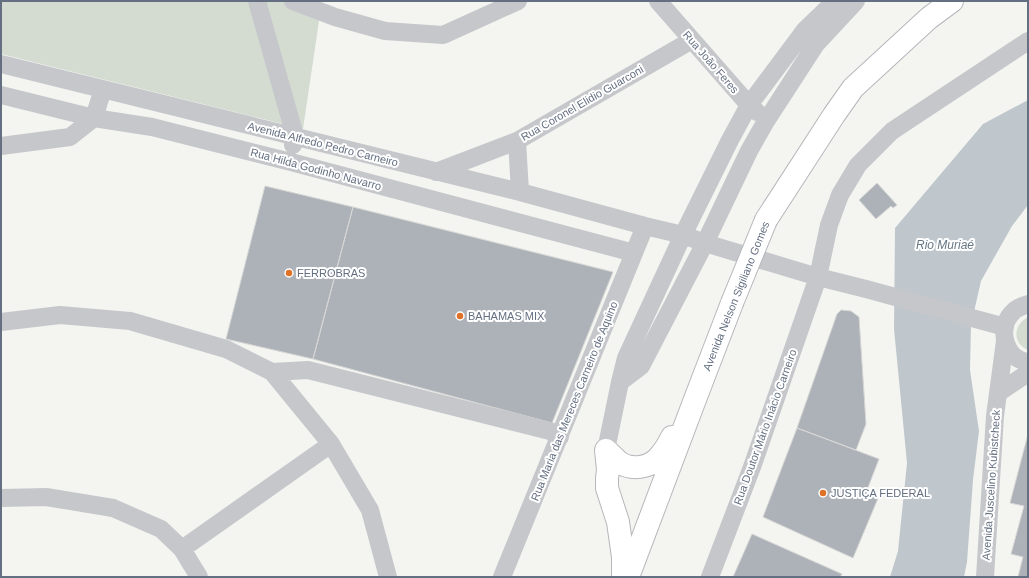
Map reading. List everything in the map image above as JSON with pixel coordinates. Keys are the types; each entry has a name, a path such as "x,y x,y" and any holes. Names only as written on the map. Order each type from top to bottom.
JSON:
{"highway":[{"name":"Avenida Nelson Sigiliano Gomes","path":"628,577 732,303 766,220 853,88 929,18 952,1"},
{"path":"606,450 620,463 637,468 648,465 657,460 664,452 694,402"},
{"path":"606,450 608,470 607,488 618,522 623,557 623,577"}],"street":[{"path":"257,1 295,136 290,162"},
{"path":"293,1 335,17 385,31 443,35 518,1"},
{"name":"Rua João Feres","path":"658,1 749,105 766,121"},
{"path":"606,450 626,358 683,235 730,140 749,105 805,30 835,1"},
{"path":"620,382 641,366 766,121 816,44 856,1"},
{"name":"Rua Coronel Elidio Guarconi","path":"520,192 517,140 692,40"},
{"name":"Rua Doutor Mário Inácio Carneiro","path":"710,577 752,467 818,277 829,225 840,195 858,165 892,131 1028,41"},
{"name":"Avenida Alfredo Pedro Carneiro","path":"1,64 520,192 644,226 683,235 818,277"},
{"path":"1,146 70,137 94,118 103,89"},
{"path":"1,95 94,118"},
{"name":"Rua Hilda Godinho Navarro","path":"94,118 152,127 290,162 634,254"},
{"path":"436,172 517,140"},
{"name":"Rua Maria das Mereces Carneiro de Aquino","path":"502,577 560,437 644,226"},
{"path":"818,277 981,320 1005,334 1009,350 1016,358 1028,362"},
{"name":"Avenida Juscelino Kubistcheck","path":"985,577 995,416 1006,322 1012,313 1025,302"},
{"path":"1,322 60,315 130,321 226,349 272,372 331,444 370,510 388,577"},
{"path":"272,372 308,370 550,432 560,437"},
{"path":"998,393 1028,373"},
{"path":"182,548 331,444"},
{"path":"1,498 46,497 113,508 161,529 182,548 199,577"}],"shaded area":[{"path":"1,1 322,1 303,129 1,54"},
{"path":"1028,317 1028,350 1019,343 1016,334 1019,325"}],"water":[{"name":"Rio Muriaé","path":"1028,100 1028,205 1012,226 981,281 971,325 970,370 979,431 973,480 967,562 964,577 890,577 898,551 907,463 894,329 895,228 983,124"}],"building":[{"path":"877,183 897,205 893,208 891,206 876,219 859,200"},
{"name":"FERROBRAS","path":"265,186 353,207 313,359 226,339"},
{"name":"BAHAMAS MIX","path":"353,207 613,272 552,423 313,359"},
{"path":"841,310 851,311 859,317 866,424 856,450 797,428 837,314"},
{"name":"JUSTIÇA FEDERAL","path":"797,428 879,459 867,490 879,496 853,558 763,517"},
{"path":"1028,434 1028,577 1018,577 1023,557 1011,554 1024,506 1010,503"},
{"path":"752,534 842,574 840,577 733,577"}],"place":[{"name":"FERROBRAS","path":"289,273"},
{"name":"BAHAMAS MIX","path":"460,316"},
{"name":"JUSTIÇA FEDERAL","path":"823,493"}]}
